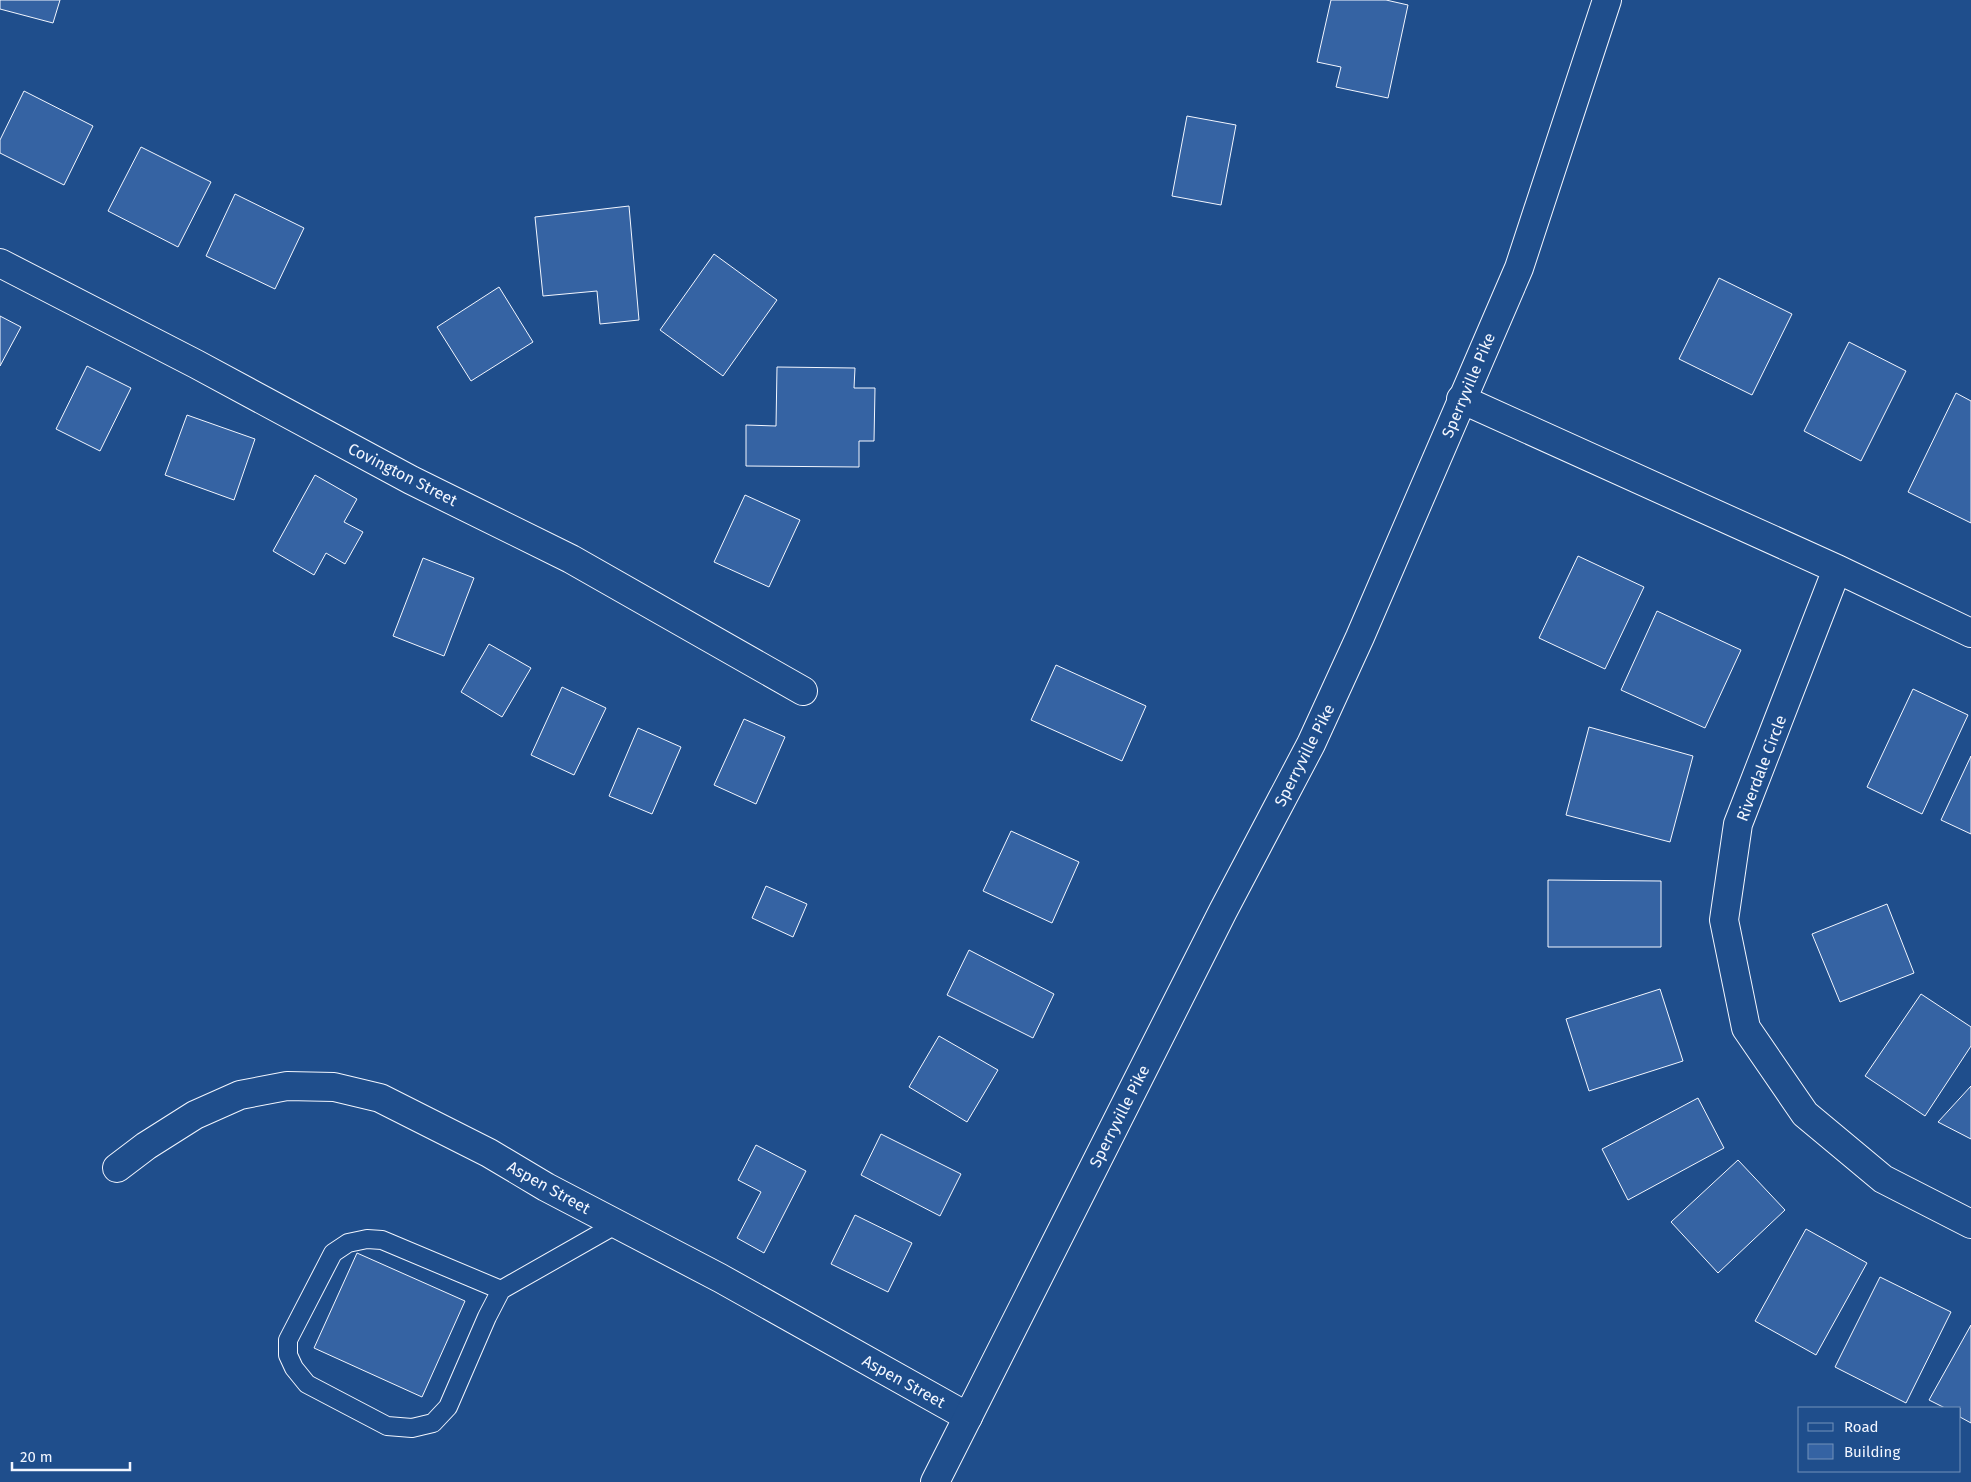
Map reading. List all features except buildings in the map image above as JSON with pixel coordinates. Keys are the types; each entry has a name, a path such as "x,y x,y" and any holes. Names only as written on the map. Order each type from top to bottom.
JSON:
{"street":[{"name":"Sperryville Pike","path":"935,1482 1223,911 1311,744 1404,536 1519,268 1607,0"},
{"name":"Covington Street","path":"0,263 196,364 411,480 572,559 803,692"},
{"path":"1462,399 1837,569 1971,633"},
{"name":"Riverdale Circle","path":"1837,569 1738,824 1724,920 1727,938 1746,1028 1805,1114 1883,1179 1971,1224"},
{"name":"Aspen Street","path":"117,1168 146,1146 195,1115 240,1095 287,1086 334,1087 380,1098 489,1153 546,1187 720,1278 968,1417"}],"lane":[{"path":"501,1290 382,1240 367,1239 348,1243 333,1252 288,1340 288,1355 294,1368 307,1384 388,1426 412,1428 432,1423 448,1407 487,1317 501,1290 616,1224"}]}
